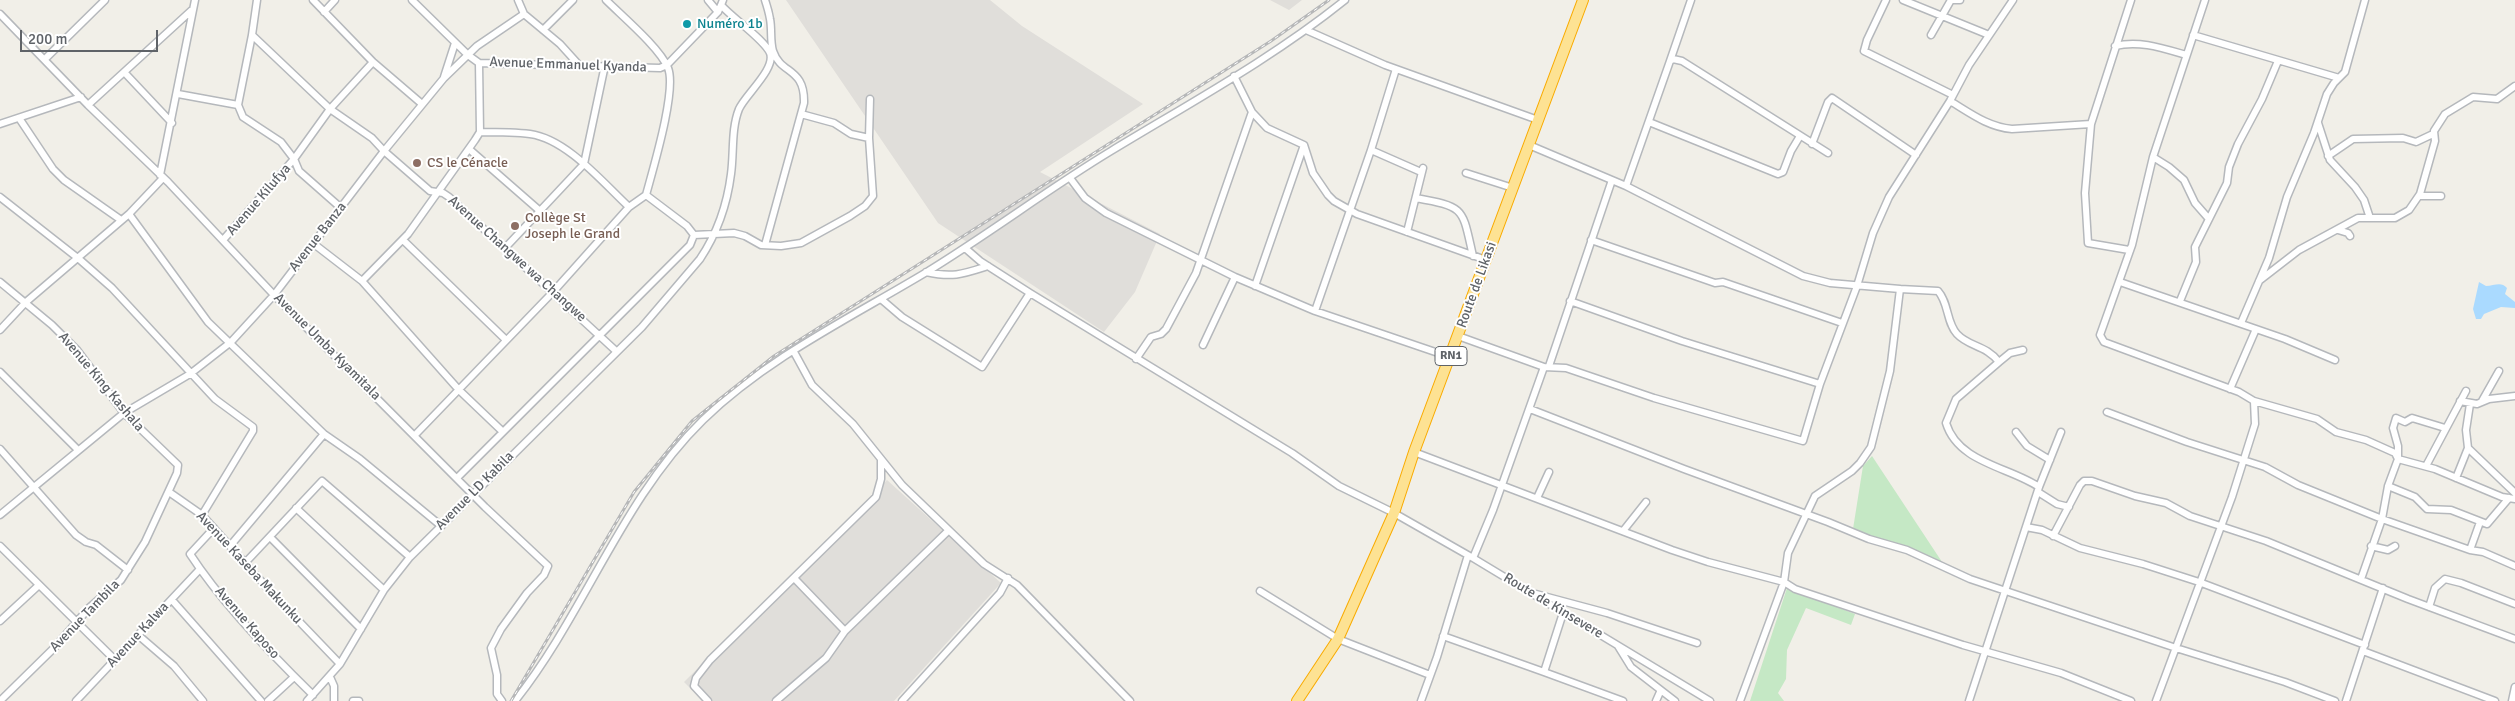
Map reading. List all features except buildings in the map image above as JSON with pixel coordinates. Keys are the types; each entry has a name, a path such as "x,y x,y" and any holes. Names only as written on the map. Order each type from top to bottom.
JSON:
{"highway":[{"name":"Route de Likasi","path":"1297,701 1338,639 1394,513 1414,452 1583,0"}],"street":[{"path":"45,59 105,0"},
{"path":"0,330 26,302 79,259 129,214 161,176 195,0"},
{"path":"257,0 238,105 243,117 281,142 294,159 299,171 341,208"},
{"path":"313,0 373,62 422,104"},
{"path":"324,12 335,0"},
{"name":"Avenue Emmanuel Kyanda","path":"412,0 454,43 479,63 528,66 605,65 660,68 667,65 718,12 722,2"},
{"path":"518,0 524,14 579,65"},
{"path":"543,30 573,0"},
{"path":"415,435 505,339 553,292 629,207 646,194 669,94 670,76 667,65 606,0"},
{"path":"708,0 718,12"},
{"path":"765,0 771,20 772,52"},
{"path":"515,701 556,644 646,490 677,446 726,400 794,352 965,248 1070,178 1306,30 1345,0"},
{"path":"1626,186 1691,0"},
{"path":"1886,0 1867,40 1864,51 1951,98 1986,123 2000,128 2012,130 2090,124"},
{"path":"1903,0 1989,35"},
{"path":"1931,35 1952,0 1960,0"},
{"path":"1458,336 1547,366 1566,368 1654,398 1804,441 1820,384 1857,286 1876,225 1890,197 1989,35 2013,0"},
{"path":"2129,250 2087,242 2086,194 2090,124 2130,0"},
{"path":"2205,0 2153,157 2120,282 2100,335 2102,341 2230,389 2254,401 2317,419 2336,432 2366,440 2395,454 2398,459 2426,466 2512,499 2489,523 2480,522 2451,510 2427,509 2414,497 2388,486"},
{"path":"2241,323 2269,258 2287,198 2327,94 2347,67 2365,0"},
{"path":"722,2 802,84 804,103 765,245"},
{"path":"88,105 193,9"},
{"name":"Avenue Umba Kyamitala","path":"0,14 471,494 548,566 544,574 500,629 491,648 497,675 497,694 502,701"},
{"name":"Avenue Banza","path":"0,516 124,413 190,374 231,342 274,295 384,151 444,78 487,38 524,14"},
{"path":"1306,30 1396,69 1538,120"},
{"name":"Avenue Changwe wa Changwe","path":"252,35 330,109 372,138 384,151 430,191 443,193 449,197 506,247 600,335"},
{"path":"2193,35 2339,78"},
{"path":"444,78 454,43"},
{"path":"2115,46 2134,43 2143,44 2186,55"},
{"name":"Avenue LD Kabila","path":"307,701 340,664 384,590 410,557 471,494 642,327 700,259 714,234 726,205 740,108 766,70 772,52"},
{"path":"1670,61 1674,59 1682,61 1828,153"},
{"path":"2180,302 2196,262 2195,247 2205,231 2208,218 2227,183 2229,166 2238,144 2262,99 2278,61"},
{"name":"Avenue Kilufya","path":"223,240 294,159 330,109 373,62"},
{"path":"362,282 403,240 480,132 479,63"},
{"path":"506,247 584,164 605,65"},
{"path":"1315,311 1371,150 1396,69"},
{"path":"124,72 172,123"},
{"path":"1234,76 1252,112 1271,130 1304,144 1313,173 1321,186 1334,200 1349,210 1486,260"},
{"path":"2328,156 2353,139 2403,138 2416,142 2433,134 2445,114 2473,97 2497,98 2515,86"},
{"path":"178,94 238,105"},
{"path":"0,124 81,98"},
{"path":"1812,144 1828,102 1832,98 1916,155"},
{"path":"646,194 687,226 694,235 740,234 765,245 800,243 832,228 864,206 873,196 868,138 870,99"},
{"path":"1136,358 1151,337 1161,334 1170,323 1187,292 1252,112"},
{"path":"801,114 834,123 852,134 868,138"},
{"path":"19,118 53,169 84,196 121,220"},
{"path":"2318,121 2328,156 2336,169 2355,187 2364,200 2370,218"},
{"path":"1649,122 1778,174 1783,172 1790,151 1800,136"},
{"path":"480,132 531,134 554,143 584,164 629,207"},
{"path":"2259,281 2299,250 2358,218 2397,217 2409,210 2419,196 2435,141 2433,134"},
{"path":"1256,286 1304,144"},
{"path":"1529,145 1626,186 1803,276 1857,286 1938,291 1946,302 1954,331 1958,336 1988,350 1999,362"},
{"path":"469,149 540,211"},
{"path":"1371,150 1422,170 1407,232"},
{"path":"2153,157 2169,167 2184,180 2195,203 2208,218"},
{"path":"1466,173 1513,188"},
{"path":"1070,178 1085,198 1106,213 1235,277 1315,311 1450,357"},
{"path":"1420,701 1470,556 1502,485 1547,366 1612,180"},
{"path":"2419,196 2441,196"},
{"path":"0,197 79,259 112,288 215,400 254,429 202,515"},
{"path":"1416,198 1441,202 1456,208 1463,215 1473,256"},
{"path":"129,214 205,318 324,434 360,459 440,525"},
{"path":"2338,230 2348,232 2350,236"},
{"name":"Avenue LD Kabila","path":"457,478 690,245 694,235"},
{"path":"403,240 505,339"},
{"path":"1591,240 1650,262 1715,283 1723,282 1842,323"},
{"path":"314,244 362,282 459,390 503,432"},
{"name":"Route de Kinsevere","path":"965,248 988,266 1030,293 1292,453 1338,486 1394,513 1470,556 1710,701"},
{"path":"926,272 946,277 956,276 988,266"},
{"path":"1203,345 1235,277"},
{"name":"Avenue King Kashala","path":"0,282 52,324 77,350 124,413 178,465"},
{"path":"2120,282 2241,323 2335,360"},
{"path":"1740,701 1784,582 1788,553 1809,514 1815,496 1852,471 1860,463 1870,447 1889,377 1900,289"},
{"path":"881,299 902,317 982,367 986,366 1003,333 1030,293"},
{"path":"1570,301 1682,341 1820,384"},
{"path":"2230,389 2256,329"},
{"path":"600,335 616,351"},
{"path":"2023,350 2010,353 1956,398 1946,424 1948,430 1958,442 1973,456 2039,489 2057,504 2068,507"},
{"path":"794,352 812,385 839,410 902,485 984,564 1008,578 1130,701"},
{"path":"0,372 78,450"},
{"path":"2482,401 2499,372"},
{"path":"2426,466 2466,391"},
{"path":"2460,401 2477,404 2482,401 2515,396"},
{"path":"2156,701 2220,524 2232,497 2255,424 2254,401"},
{"path":"2456,478 2468,448 2466,430 2470,404"},
{"path":"1530,410 1809,514 1869,539 1907,550 1970,579 2176,648 2264,674 2335,701"},
{"path":"2107,412 2278,473 2298,485 2382,519 2470,550 2483,552 2515,566"},
{"path":"2361,579 2382,519 2388,486 2398,459 2398,446 2393,428 2396,418 2405,422 2412,418 2445,428"},
{"path":"2016,432 2027,446 2050,460"},
{"path":"1968,701 2039,489 2061,432"},
{"path":"230,546 324,434"},
{"path":"2468,448 2514,491"},
{"path":"0,449 76,534 86,542 96,545 128,570"},
{"path":"1414,452 1708,562 1784,582 1795,589 1983,652 2061,673 2120,699 2131,701"},
{"path":"708,701 694,686 696,678 710,660 876,497 881,478 881,460"},
{"name":"Avenue Tambila","path":"0,700 48,654 76,622 116,586 145,542 169,492 178,465"},
{"path":"1537,498 1549,472"},
{"path":"245,563 320,482 324,481 410,557"},
{"path":"2053,536 2080,485 2084,481 2092,481 2135,496 2166,503 2190,516 2220,524 2429,607 2515,638"},
{"name":"Avenue Kaseba Makunku","path":"169,492 202,515 340,664"},
{"path":"1623,531 1646,502"},
{"path":"296,508 384,590"},
{"path":"2470,550 2480,522"},
{"path":"200,569 190,552 214,528"},
{"path":"2026,528 2038,528 2080,548 2143,564 2199,582 2364,648 2481,699 2495,701"},
{"path":"776,701 826,658 845,631 948,531"},
{"path":"270,537 361,629"},
{"path":"0,546 115,660"},
{"path":"2372,546 2388,550 2395,546"},
{"name":"Avenue Kalwa","path":"76,701 200,569"},
{"name":"Avenue Kaposo","path":"200,569 312,695"},
{"path":"794,578 845,631"},
{"path":"902,701 1000,593 1008,578"},
{"path":"2429,607 2434,588 2445,579 2462,583 2515,604"},
{"path":"0,621 39,585"},
{"path":"2346,701 2383,588"},
{"path":"1260,591 1338,639 1430,675"},
{"path":"1532,594 1607,613 1697,643"},
{"path":"172,600 261,701"},
{"path":"1544,672 1563,613"},
{"path":"138,634 174,666 203,701"},
{"path":"1443,636 1623,701"},
{"path":"1616,643 1631,668 1660,692 1675,701"},
{"path":"268,701 294,677"},
{"path":"330,677 334,686 334,701"},
{"path":"2512,701 2515,687"},
{"path":"1656,701 1660,692"},
{"path":"353,701 359,701"}],"shaded area":[{"path":"786,0 990,0 1022,26 1143,104 1040,172 1160,234 1135,292 1104,332 938,223"},
{"path":"1270,0 1302,0 1289,10"},
{"path":"887,480 1001,583 894,701 703,701 684,682"}],"green space":[{"path":"1872,456 1946,568 1853,529 1863,466"},
{"path":"1787,588 1855,614 1851,625 1806,608 1787,650 1786,679 1778,693 1784,701 1750,701"}],"water":[{"path":"2479,282 2486,286 2500,284 2505,286 2507,288 2505,294 2515,302 2515,308 2501,307 2484,314 2481,319 2476,319 2473,309"}],"railway":[{"path":"511,701 634,492 692,421 774,356 1271,41 1329,0"}],"place":[{"name":"Numéro 1b","path":"687,24"},
{"name":"CS le Cénacle","path":"417,163"},
{"name":"Collège St Joseph le Grand","path":"515,226"}]}
